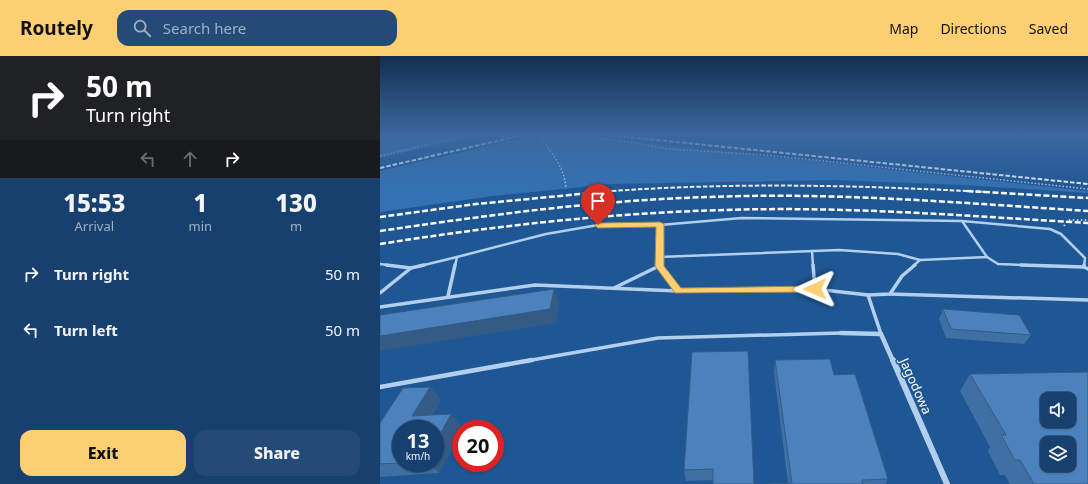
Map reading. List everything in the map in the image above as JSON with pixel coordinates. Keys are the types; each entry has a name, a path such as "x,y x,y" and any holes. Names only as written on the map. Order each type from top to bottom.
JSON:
{"street":[{"path":"841,333 882,334"},
{"name":"Jagodowa","path":"882,334 947,484"}],"lane":[{"path":"380,264 411,268 546,234 598,225 660,224 742,218 962,220 1050,229 1061,234 1085,258 1086,268 998,264 987,257 962,220"},
{"path":"660,224 659,266 678,291"},
{"path":"659,257 840,250 898,254 920,260 987,257"},
{"path":"812,251 815,289"},
{"path":"448,296 457,257"},
{"path":"890,294 902,276 920,260"},
{"path":"613,288 659,266"},
{"path":"380,293 411,268"},
{"path":"380,307 448,296 535,285 678,291 815,289 868,295 890,294 972,298 1088,300"},
{"path":"868,295 882,334"},
{"path":"380,387 658,338 841,333"}],"path":[{"path":"551,154 560,168 566,183 566,188"},
{"path":"749,154 1088,189"},
{"path":"1050,229 1063,226 1068,220 1088,220"}],"shaded area":[{"path":"380,154 398,154 380,158"},
{"path":"454,154 747,154 1088,191 1088,193 964,185 836,180 611,184 493,196 380,212 380,171"}],"building":[{"path":"554,289 550,309 380,336 380,315"},
{"path":"943,309 1019,315 1031,335 951,329"},
{"path":"748,351 754,484 713,484 713,469 684,470 692,352"},
{"path":"830,359 834,375 855,374 888,479 862,480 863,484 768,484 792,483 775,360"},
{"path":"1088,372 1088,484 1034,484 1020,460 1015,460 1001,435 1006,435 970,374"},
{"path":"430,387 412,416 451,414 444,427 444,420 392,420 392,463 380,464 380,423 403,388"}],"railway":[{"path":"380,168 441,154"},
{"path":"794,154 1088,184"},
{"path":"606,192 696,187 840,186 983,192"},
{"path":"606,192 612,191"},
{"path":"967,191 983,192"},
{"path":"599,192 606,192"},
{"path":"380,217 476,204 606,192"},
{"path":"983,192 1088,198"},
{"path":"380,231 544,209 627,201 710,197 852,197 1088,211"},
{"path":"380,244 552,221 638,214 724,210 815,209 1088,223"}],"route":[{"path":"598,225 660,224 659,266 678,291 815,289"}]}
